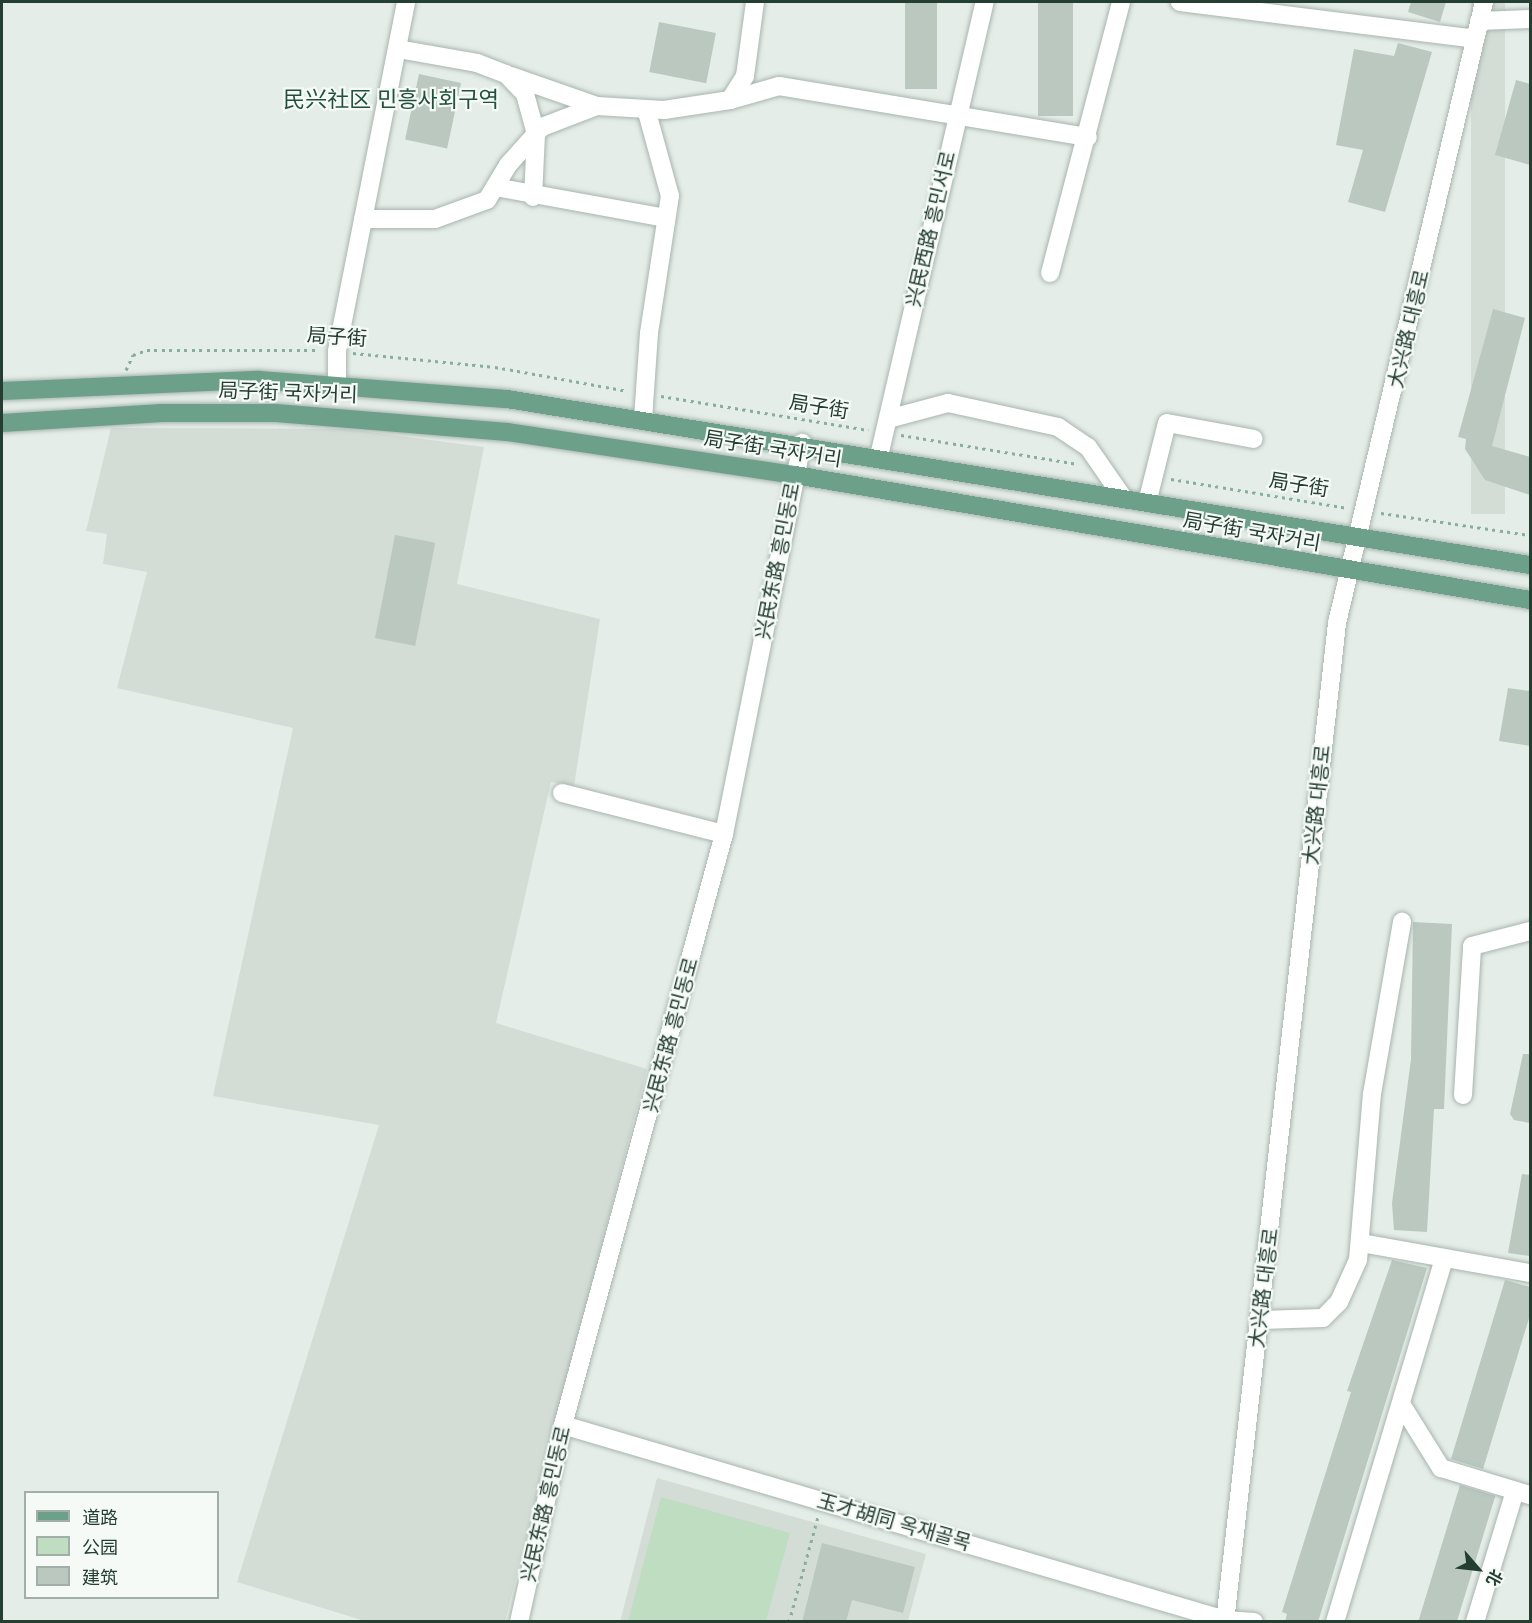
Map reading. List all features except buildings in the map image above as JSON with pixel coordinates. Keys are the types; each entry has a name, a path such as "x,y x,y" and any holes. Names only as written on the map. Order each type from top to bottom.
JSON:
{"main road":[{"name":"局子街 국자거리","path":"2,392 118,384 338,384 507,399 802,443 1356,539 1530,565"},
{"name":"局子街 국자거리","path":"2,423 162,413 387,418 795,475 1349,572 1530,600"}],"street":[{"path":"338,384 337,351 406,2"},
{"path":"730,100 745,76 755,2"},
{"name":"兴民西路 흥민서로","path":"879,456 956,117 985,2"},
{"path":"1050,273 1088,137 1121,2"},
{"path":"1180,2 1475,39"},
{"name":"大兴路 대흥로","path":"1225,1621 1262,1320 1337,623 1485,2"},
{"path":"1479,21 1530,19"},
{"path":"398,49 506,74 597,106 646,109 730,100 779,86 956,117 1014,121 1088,137"},
{"path":"506,74 525,94 536,134 533,197"},
{"path":"363,219 435,219 487,200 536,134 597,106"},
{"path":"643,419 644,393 665,218 670,196 646,109"},
{"path":"495,187 533,197 665,218"},
{"path":"886,426 948,404 1058,427 1088,447 1124,499"},
{"path":"1148,503 1167,423 1254,439"},
{"name":"兴民东路 흥민동로","path":"519,1622 564,1425 724,834 802,443"},
{"path":"562,794 724,834"},
{"path":"1262,1320 1306,1323 1332,1312 1361,1243 1372,1094 1402,922"},
{"path":"1463,1095 1472,946 1530,931"},
{"path":"1361,1243 1530,1273"},
{"path":"1335,1622 1403,1407 1444,1258"},
{"path":"1403,1407 1435,1464 1523,1493 1475,1622"},
{"name":"玉才胡同 옥재골목","path":"564,1425 1225,1621 1250,1621"}],"path":[{"name":"局子街","path":"118,384 133,355 147,350 337,351 495,366 644,393 886,426 1103,468"},
{"name":"局子街","path":"1154,477 1530,535"},
{"path":"789,1622 823,1501"}],"shaded area":[{"path":"1471,2 1505,2 1505,514 1471,514"},
{"path":"111,428 346,429 484,447 457,584 600,619 574,786 551,782 496,1023 647,1069 505,1621 365,1621 237,1582 379,1125 213,1096 293,728 117,688 147,572 103,564 107,534 86,531"},
{"path":"657,1478 926,1554 908,1621 620,1622"}],"green space":[{"path":"661,1497 790,1533 766,1621 628,1621"}],"district":[{"name":"民兴社区 민흥사회구역","path":"391,100"}]}
